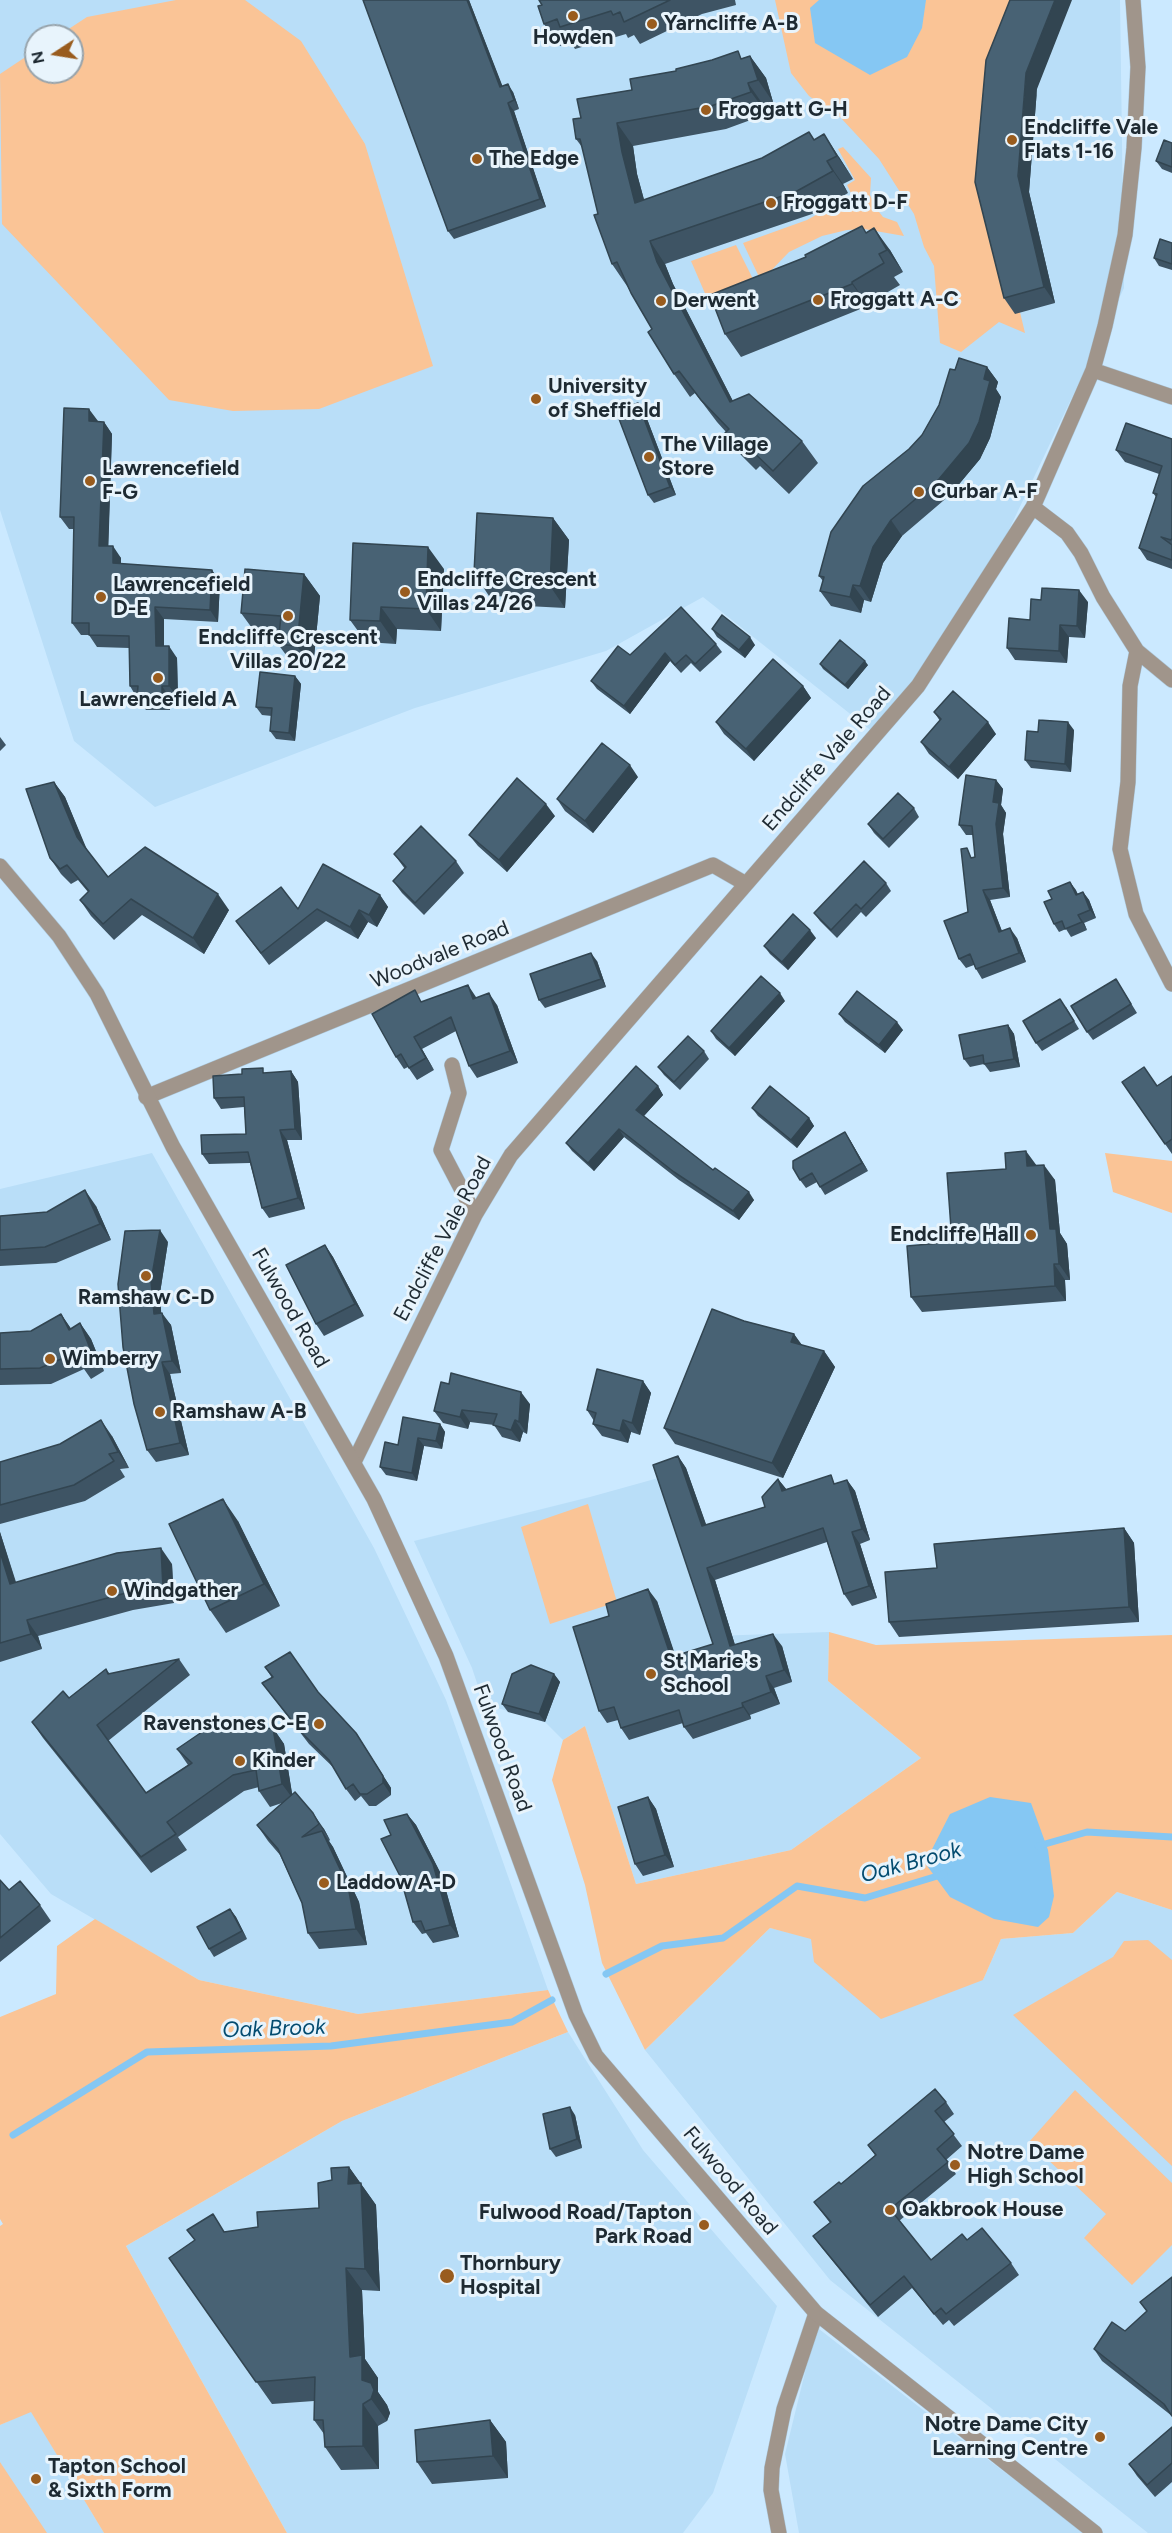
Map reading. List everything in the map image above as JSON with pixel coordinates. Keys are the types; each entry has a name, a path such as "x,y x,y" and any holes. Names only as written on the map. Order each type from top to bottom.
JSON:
{"street":[{"name":"Endcliffe Vale Road","path":"354,1462 475,1215 511,1155 918,686 1033,507 1093,370 1106,326 1126,224 1134,148 1138,67 1133,0"},
{"path":"1093,370 1172,397"},
{"path":"1033,507 1067,533 1081,553 1104,597 1137,651 1172,680"},
{"path":"1137,651 1130,686 1128,782 1120,849 1136,914 1172,984"},
{"name":"Woodvale Road","path":"146,1097 713,865 746,884"},
{"name":"Fulwood Road","path":"0,866 59,936 97,994 146,1097 354,1462 397,1545 446,1656 576,2014 596,2056 816,2313 1095,2533"},
{"path":"452,1065 459,1093 441,1150 475,1215"},
{"path":"779,2533 771,2490 772,2468 784,2409 816,2313"}],"shaded area":[{"name":"University of Sheffield","path":"0,0 1120,0 1124,288 957,639 878,736 703,597 606,651 415,708 155,807 74,741 0,510"},
{"path":"176,0 245,0 301,41 365,144 433,366 319,409 233,411 169,400 2,224 0,74 24,58 24,84 84,84 84,24 76,24 87,17"},
{"path":"775,0 1021,0 993,200 1025,333 999,322 961,352 940,343 934,266 924,247 914,214 879,159 841,118 809,96 791,73"},
{"path":"843,147 871,178 870,195 876,208 883,217 897,222 904,236 864,229 847,230 822,236 789,252 761,281 743,243 807,220 852,195 847,185 855,180 838,149"},
{"path":"736,245 755,283 707,298 691,261"},
{"path":"152,1153 374,1548 446,1700 548,1990 358,2014 199,1980 51,1894 0,1834 0,1189"},
{"path":"1105,1153 1172,1161 1172,1213 1113,1192"},
{"name":"St Marie's School","path":"662,1477 714,1636 829,1632 828,1681 921,1758 791,1850 636,1884 585,1726 563,1740 545,1722 484,1704 472,1668 414,1541"},
{"path":"588,1504 617,1602 550,1624 521,1527"},
{"path":"829,1632 876,1645 1172,1635 1172,1910 1117,1892 1073,1933 1001,1939 983,1980 881,2019 814,1962 811,1939 770,1928 645,2050 602,1963 585,1885 552,1780 563,1740 585,1726 636,1884 791,1850 921,1758 828,1681"},
{"name":"Notre Dame High School","path":"1117,1892 1172,1910 1172,2533 1148,2533 830,2280 645,2050 770,1928 983,1980 1001,1939 1073,1933"},
{"path":"95,1919 199,1980 358,2014 548,1990 568,2032 342,2121 126,2246 287,2533 104,2533 31,2412 0,2425 0,2226 3,2224 0,2219 0,2017 56,1994 57,1946"},
{"path":"1148,1940 1172,1960 1172,2166 1013,2015 1113,1957 1124,1941"},
{"name":"Thornbury Hospital","path":"568,2032 643,2150 777,2306 713,2493 683,2533 287,2533 126,2246 342,2121"},
{"path":"1075,2090 1172,2183 1172,2245 1132,2285 1084,2238 1106,2214 1029,2142"},
{"path":"819,2329 1085,2533 799,2533 785,2454 808,2360"},
{"name":"Tapton School & Sixth Form","path":"31,2411 104,2533 0,2533 0,2425"},
{"path":"0,2462 47,2533 0,2533"}],"water":[{"path":"819,0 926,0 922,28 907,57 870,75 815,43 810,8"},
{"path":"990,1797 1031,1803 1048,1850 1054,1896 1049,1917 1038,1927 994,1919 950,1897 925,1863 950,1814"}],"building":[{"name":"The Edge","path":"363,0 467,0 500,87 508,84 514,100 508,103 540,199 448,231"},
{"path":"539,0 670,0 624,22 620,12 613,15 611,11 560,27 557,19 544,24 538,6 542,5"},
{"name":"Endcliffe Vale Flats 1-16","path":"1010,0 1055,0 1026,73 1018,176 1044,287 1004,298 975,182 986,60"},
{"path":"738,51 741,59 750,56 758,80 748,83 751,92 711,106 617,123 635,203 762,158 809,132 814,140 824,134 837,156 827,161 833,171 797,191 650,241 657,262 730,402 749,394 802,441 773,471 745,444 741,448 725,433 729,429 701,400 679,371 674,374 648,332 652,329 631,293 617,262 612,264 594,215 598,214 580,139 576,139 573,119 581,118 577,99 632,90 630,79 676,71 676,69"},
{"path":"1164,140 1172,143 1172,167 1156,161"},
{"path":"862,226 866,233 874,228 887,250 879,254 884,263 852,284 725,334 710,295 806,257 805,255"},
{"path":"1160,239 1172,243 1172,264 1154,258"},
{"path":"959,358 987,367 984,379 990,381 979,422 969,443 939,479 891,520 873,547 860,586 853,585 850,597 820,591 824,577 819,576 831,532 863,486 909,449 922,435 939,405 950,369 955,370"},
{"name":"The Village Store","path":"638,403 670,487 648,495 616,411"},
{"path":"64,408 89,409 89,421 104,422 99,546 113,546 113,563 212,570 210,610 155,607 156,646 169,646 169,686 162,686 162,698 137,698 138,686 130,686 129,636 89,635 89,623 72,623 74,517 60,517"},
{"path":"1126,423 1172,439 1172,538 1171,540 1161,537 1172,545 1172,560 1139,548 1157,494 1153,493 1162,466 1116,450"},
{"path":"477,513 553,518 550,586 511,584 512,576 474,573"},
{"path":"353,543 428,547 426,609 381,607 380,621 350,620"},
{"path":"245,569 304,574 297,646 278,644 281,616 241,613"},
{"path":"1042,588 1079,590 1077,626 1060,625 1059,651 1007,648 1009,618 1030,620 1031,599 1041,600"},
{"path":"681,607 716,644 695,664 686,655 675,665 665,653 624,706 591,681 618,646 630,655"},
{"path":"722,615 750,637 739,650 712,629"},
{"path":"840,640 865,661 845,685 820,664"},
{"path":"773,659 803,686 746,749 716,722"},
{"path":"260,672 295,676 289,733 270,731 272,708 256,707"},
{"path":"953,691 988,722 949,767 921,742 941,719 934,712"},
{"path":"1039,720 1068,722 1065,764 1025,760 1027,731 1038,732"},
{"path":"602,743 630,765 585,821 557,799"},
{"path":"966,775 996,780 993,802 999,803 996,824 1003,888 983,890 999,932 1010,928 1019,953 976,969 970,954 959,959 944,921 968,912 961,849 967,848 971,858 975,857 972,826 959,825"},
{"path":"517,778 546,804 499,860 469,835"},
{"path":"54,782 77,837 108,877 145,847 218,894 193,938 131,899 103,924 80,900 89,891 67,865 60,869 50,858 26,789"},
{"path":"898,793 914,808 883,839 868,824"},
{"path":"421,826 456,861 415,903 393,881 406,867 394,854"},
{"path":"864,861 886,883 861,909 856,904 831,930 814,913"},
{"path":"323,864 380,895 369,915 359,910 350,927 317,909 261,953 236,921 281,887 298,909"},
{"path":"1070,882 1076,895 1083,892 1090,910 1078,915 1082,922 1065,929 1062,921 1054,924 1044,902 1052,899 1048,891"},
{"path":"793,914 810,930 782,962 764,946"},
{"path":"591,953 601,979 539,1000 530,974"},
{"path":"761,976 780,993 729,1048 711,1031"},
{"path":"1116,979 1131,1004 1087,1032 1071,1006"},
{"path":"468,985 473,999 489,993 510,1051 469,1066 451,1017 414,1037 426,1058 409,1068 401,1054 396,1057 372,1014 415,990 421,1002"},
{"path":"857,991 897,1022 879,1045 839,1014"},
{"path":"1060,999 1074,1021 1036,1043 1023,1021"},
{"path":"1008,1025 1014,1059 984,1064 983,1055 964,1059 959,1035"},
{"path":"688,1036 704,1051 674,1082 658,1067"},
{"path":"636,1066 658,1086 636,1110 713,1170 715,1168 749,1192 733,1211 674,1172 619,1129 588,1163 566,1143"},
{"path":"1144,1067 1157,1086 1172,1076 1172,1139 1165,1144 1122,1082"},
{"path":"263,1068 263,1073 291,1071 295,1129 280,1130 298,1198 262,1208 248,1152 202,1154 201,1135 246,1134 244,1097 214,1098 213,1076 242,1074 242,1069"},
{"path":"770,1086 809,1118 791,1140 752,1108"},
{"path":"845,1132 862,1163 820,1187 812,1173 800,1180 793,1168 793,1161"},
{"name":"Endcliffe Hall","path":"1026,1151 1027,1166 1044,1165 1050,1229 1056,1229 1059,1264 1054,1264 1055,1286 911,1297 907,1246 952,1242 947,1173 1006,1169 1005,1153"},
{"path":"85,1190 100,1224 45,1247 0,1250 0,1216 47,1212"},
{"path":"160,1230 151,1281 154,1314 162,1313 172,1361 162,1362 180,1443 147,1450 134,1404 123,1347 118,1284 125,1231"},
{"path":"325,1245 355,1304 316,1324 286,1265"},
{"path":"712,1309 744,1321 794,1334 791,1342 824,1351 772,1463 664,1428"},
{"path":"61,1314 69,1330 80,1323 93,1356 80,1363 73,1354 40,1368 0,1369 0,1333 31,1331"},
{"path":"597,1369 643,1381 632,1423 623,1420 620,1431 593,1424 596,1413 587,1410"},
{"path":"451,1373 521,1392 519,1422 515,1420 511,1430 493,1425 497,1414 462,1410 460,1417 434,1411 441,1382 449,1384"},
{"path":"403,1417 440,1424 436,1441 418,1438 412,1473 380,1467 385,1442 398,1445"},
{"path":"101,1420 118,1452 109,1454 114,1461 74,1485 0,1505 0,1462 60,1444"},
{"path":"678,1456 702,1526 765,1507 762,1497 778,1479 782,1491 831,1475 834,1484 847,1480 862,1529 852,1532 869,1586 844,1594 823,1528 707,1568 730,1646 773,1634 784,1670 766,1676 771,1692 742,1703 743,1707 684,1727 679,1710 621,1728 614,1707 599,1711 573,1627 609,1616 606,1604 648,1589 671,1657 713,1644 653,1465"},
{"path":"223,1499 264,1584 210,1610 169,1524"},
{"path":"1124,1528 1129,1607 889,1622 885,1572 937,1568 934,1544"},
{"path":"161,1548 163,1588 122,1594 27,1620 31,1634 0,1643 0,1552 10,1584 117,1553"},
{"name":"Ravenstones C-E","path":"290,1652 318,1692 356,1733 383,1776 383,1783 367,1794 360,1794 353,1784 346,1789 329,1760 301,1732 262,1683 273,1677 265,1667"},
{"name":"Kinder","path":"179,1659 97,1725 146,1793 192,1763 177,1749 221,1719 231,1732 273,1728 282,1784 259,1791 256,1770 233,1775 167,1822 176,1834 141,1857 32,1722 63,1691 69,1698 106,1669 108,1674"},
{"path":"531,1665 554,1674 539,1714 502,1704 512,1674"},
{"name":"Laddow A-D","path":"295,1792 319,1824 302,1837 322,1831 348,1886 356,1929 308,1933 302,1903 278,1849 257,1825"},
{"path":"648,1797 665,1855 635,1864 618,1807"},
{"path":"407,1814 433,1864 450,1925 425,1931 421,1921 413,1922 400,1876 381,1839 391,1835 384,1820"},
{"path":"0,1880 9,1890 20,1881 40,1905 0,1938"},
{"path":"230,1909 242,1931 209,1949 197,1927"},
{"name":"Oakbrook House","path":"935,2089 946,2102 935,2111 954,2134 937,2149 948,2162 890,2209 931,2260 962,2234 967,2240 982,2228 1011,2263 946,2314 941,2308 934,2314 904,2276 870,2305 813,2236 831,2222 814,2202 839,2182 841,2184 876,2155 868,2145"},
{"path":"570,2107 577,2139 550,2149 543,2114"},
{"path":"349,2167 348,2184 361,2183 365,2269 346,2268 350,2357 362,2355 362,2380 371,2383 374,2390 371,2399 363,2404 363,2446 325,2447 323,2420 314,2420 315,2377 256,2382 169,2258 195,2240 187,2230 213,2214 224,2232 258,2227 257,2212 319,2208 318,2183 332,2180 331,2168"},
{"path":"1172,2277 1172,2416 1164,2404 1094,2349 1112,2322 1125,2331 1147,2311 1140,2302"},
{"path":"490,2420 493,2456 417,2462 415,2430"},
{"path":"1172,2427 1172,2463 1147,2485 1129,2464"}],"waterway":[{"name":"Oak Brook","path":"1038,1846 1087,1832 1172,1837"},
{"name":"Oak Brook","path":"606,1974 662,1946 723,1938 797,1886 865,1898 944,1874"},
{"name":"Oak Brook","path":"13,2135 147,2052 331,2046 512,2022 552,2000"}],"place":[{"name":"Howden","path":"573,16"},
{"name":"Yarncliffe A-B","path":"652,24"},
{"name":"Froggatt G-H","path":"706,110"},
{"name":"Endcliffe Vale Flats 1-16","path":"1012,140"},
{"name":"The Edge","path":"477,159"},
{"name":"Froggatt D-F","path":"771,203"},
{"name":"Froggatt A-C","path":"818,300"},
{"name":"Derwent","path":"661,301"},
{"name":"University of Sheffield","path":"536,399"},
{"name":"The Village Store","path":"649,457"},
{"name":"Lawrencefield F-G","path":"90,481"},
{"name":"Curbar A-F","path":"919,492"},
{"name":"Endcliffe Crescent Villas 24/26","path":"405,592"},
{"name":"Lawrencefield D-E","path":"101,597"},
{"name":"Endcliffe Crescent Villas 20/22","path":"288,616"},
{"name":"Lawrencefield A","path":"158,678"},
{"name":"Endcliffe Hall","path":"1031,1235"},
{"name":"Ramshaw C-D","path":"146,1276"},
{"name":"Wimberry","path":"50,1359"},
{"name":"Ramshaw A-B","path":"160,1412"},
{"name":"Windgather","path":"112,1591"},
{"name":"St Marie's School","path":"651,1674"},
{"name":"Ravenstones C-E","path":"319,1724"},
{"name":"Kinder","path":"240,1761"},
{"name":"Laddow A-D","path":"324,1883"},
{"name":"Notre Dame High School","path":"955,2165"},
{"name":"Oakbrook House","path":"890,2210"},
{"name":"Fulwood Road/Tapton Park Road","path":"704,2225"},
{"name":"Thornbury Hospital","path":"447,2276"},
{"name":"Notre Dame City Learning Centre","path":"1100,2437"},
{"name":"Tapton School & Sixth Form","path":"36,2479"}]}
